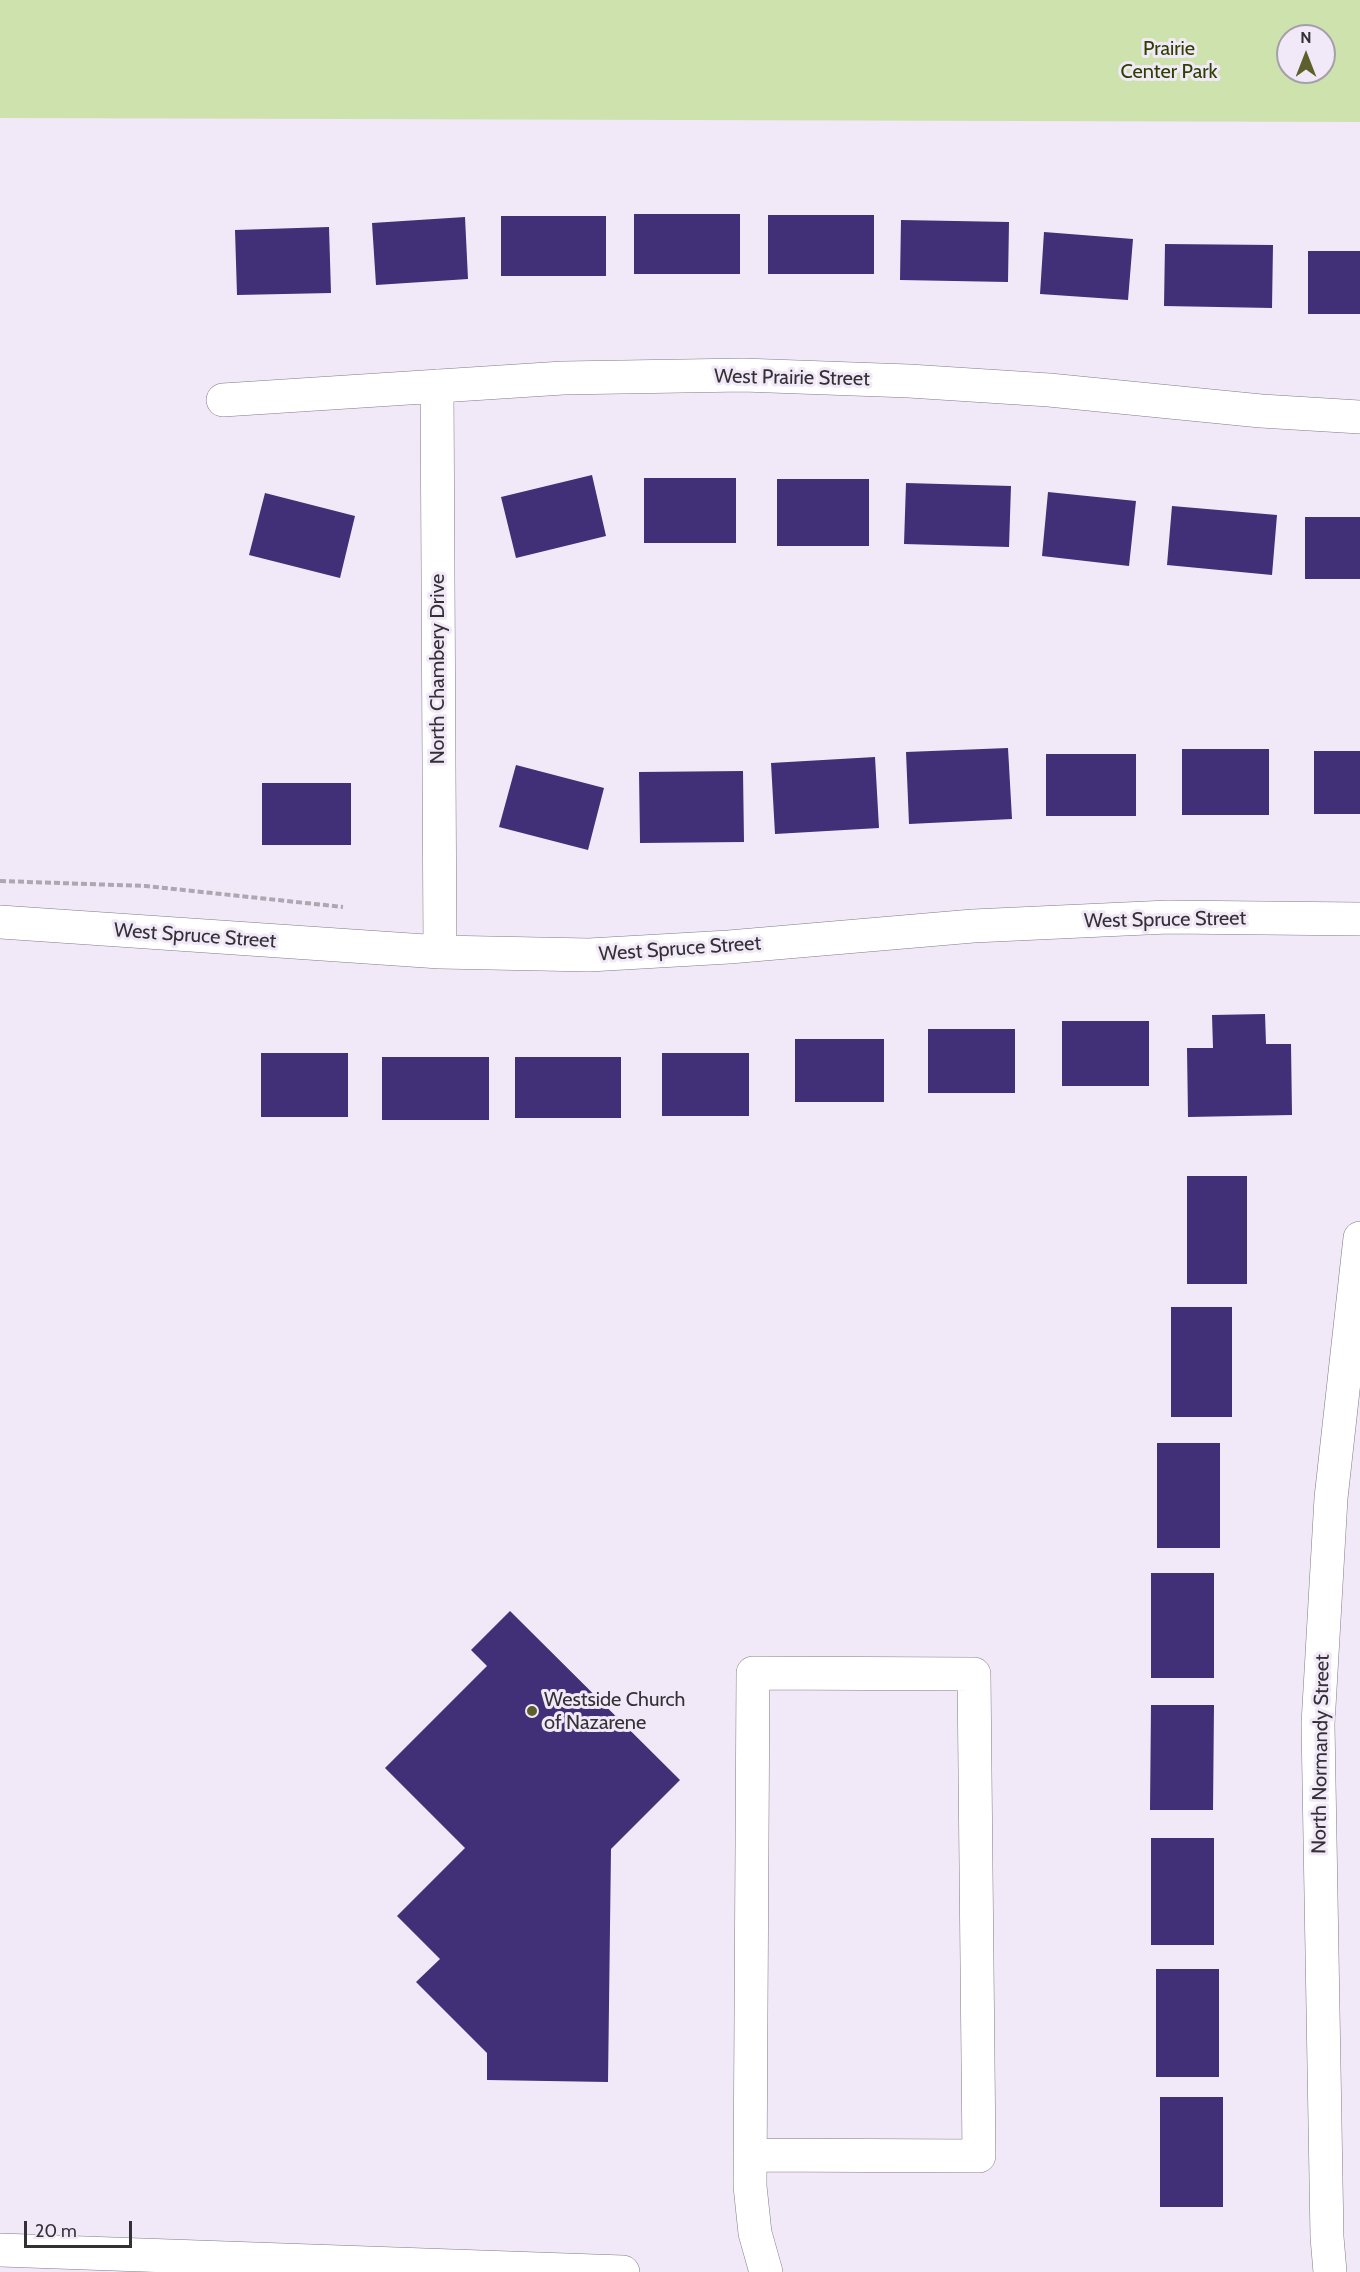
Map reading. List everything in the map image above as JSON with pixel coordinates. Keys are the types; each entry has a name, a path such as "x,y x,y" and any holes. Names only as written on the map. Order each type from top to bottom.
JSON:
{"street":[{"name":"West Prairie Street","path":"223,400 563,378 766,376 909,381 1049,390 1261,411 1360,417"},
{"name":"North Chambery Drive","path":"437,386 440,952"},
{"name":"West Spruce Street","path":"0,922 440,952 589,955 729,947 973,926 1168,917 1360,919"},
{"name":"North Normandy Street","path":"1330,2272 1327,2237 1318,1724 1330,1498 1360,1238"},
{"path":"750,2155 979,2156 974,1674 753,1673 750,2155 750,2187 755,2233 766,2272"},
{"path":"0,2250 233,2265 623,2272"}],"path":[{"path":"0,881 146,886 350,908"}],"green space":[{"name":"Prairie Center Park","path":"0,0 1360,0 1360,122 0,118"}],"building":[{"path":"634,214 740,214 740,274 634,274"},
{"path":"768,215 874,215 874,274 768,274"},
{"path":"501,216 606,216 606,276 501,276"},
{"path":"465,217 468,279 376,285 372,223"},
{"path":"901,220 1009,222 1008,282 900,280"},
{"path":"329,227 331,293 237,295 235,230"},
{"path":"1044,232 1133,239 1128,300 1040,294"},
{"path":"1165,244 1273,245 1272,308 1164,306"},
{"path":"1308,251 1360,251 1360,314 1308,314"},
{"path":"592,475 606,536 516,558 501,497"},
{"path":"644,478 736,478 736,543 644,543"},
{"path":"777,479 869,479 869,546 777,546"},
{"path":"906,483 1011,486 1009,547 904,544"},
{"path":"1048,492 1136,501 1129,566 1042,556"},
{"path":"265,493 355,516 340,578 249,555"},
{"path":"1172,506 1277,515 1272,575 1167,565"},
{"path":"1305,517 1360,517 1360,579 1305,579"},
{"path":"1008,748 1012,819 909,824 906,752"},
{"path":"1182,749 1269,749 1269,815 1182,815"},
{"path":"1314,751 1360,751 1360,814 1314,814"},
{"path":"1046,754 1136,754 1136,816 1046,816"},
{"path":"875,757 879,828 775,834 771,763"},
{"path":"516,765 604,788 588,850 499,827"},
{"path":"743,771 744,842 640,843 639,772"},
{"path":"262,783 351,783 351,845 262,845"},
{"path":"1265,1014 1266,1044 1291,1044 1292,1115 1188,1117 1187,1048 1213,1048 1212,1015"},
{"path":"1062,1021 1149,1021 1149,1086 1062,1086"},
{"path":"928,1029 1015,1029 1015,1093 928,1093"},
{"path":"795,1039 884,1039 884,1102 795,1102"},
{"path":"261,1053 348,1053 348,1117 261,1117"},
{"path":"662,1053 749,1053 749,1116 662,1116"},
{"path":"382,1057 489,1057 489,1120 382,1120"},
{"path":"515,1057 621,1057 621,1118 515,1118"},
{"path":"1187,1176 1247,1176 1247,1284 1187,1284"},
{"path":"1171,1307 1232,1307 1232,1417 1171,1417"},
{"path":"1157,1443 1220,1443 1220,1548 1157,1548"},
{"path":"1151,1573 1214,1573 1214,1678 1151,1678"},
{"path":"510,1611 680,1780 611,1849 608,2082 487,2080 487,2053 416,1982 440,1959 397,1916 465,1848 385,1768 487,1666 471,1650"},
{"path":"1151,1705 1214,1705 1213,1810 1150,1810"},
{"path":"1151,1838 1214,1838 1214,1945 1151,1945"},
{"path":"1156,1969 1219,1969 1219,2077 1156,2077"},
{"path":"1160,2097 1223,2097 1223,2207 1160,2207"}],"place":[{"name":"Westside Church of Nazarene","path":"532,1711"}]}
